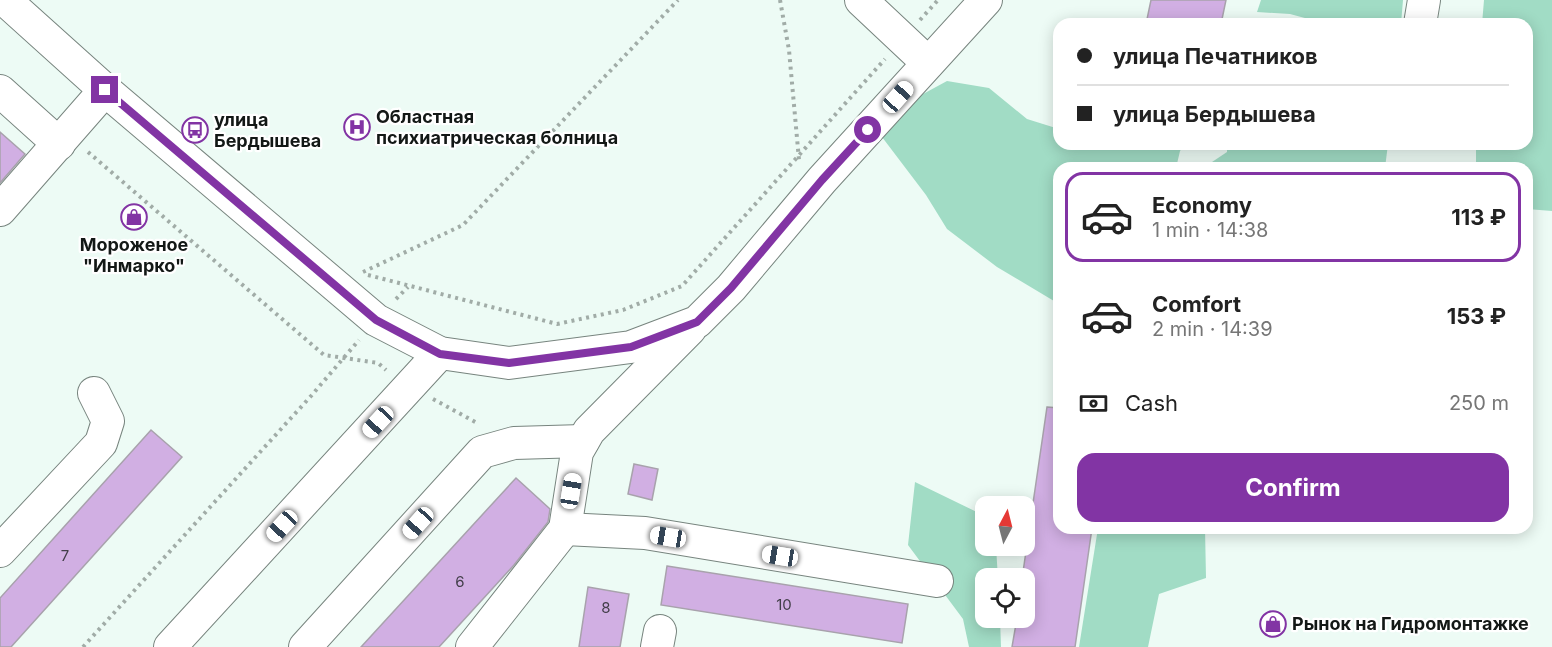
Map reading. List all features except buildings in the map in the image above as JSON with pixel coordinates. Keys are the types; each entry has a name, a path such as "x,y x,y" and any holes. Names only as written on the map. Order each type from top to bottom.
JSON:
{"street":[{"path":"5,0 105,90 349,279 376,320 440,354 509,363 576,356 631,347 697,322"},
{"path":"861,0 928,63"},
{"path":"472,647 565,529 577,452 589,431 731,288 822,180 986,0"},
{"path":"1421,18 1424,0"},
{"path":"0,210 105,90"},
{"path":"0,91 63,139"},
{"path":"170,647 440,354"},
{"path":"0,551 101,443 108,421 94,393"},
{"path":"305,647 482,452 514,443 583,441"},
{"path":"565,529 645,533 937,581"}],"path":[{"path":"349,279 463,225 678,0"},
{"path":"780,0 789,50 798,159 822,180"},
{"path":"349,279 408,286 557,324 624,310 682,286 938,0"},
{"path":"63,139 324,355 342,360 378,363 410,387 514,443"},
{"path":"82,647 408,286"}],"green space":[{"path":"1261,0 1403,0 1402,18 1305,18 1290,14 1257,12"},
{"path":"1484,0 1552,0 1552,211 1533,209 1533,162 1476,162 1476,150 1533,150 1533,18 1482,18"},
{"path":"947,81 989,88 1027,119 1053,127 1053,150 1181,150 1177,162 1053,162 1053,300 997,267 947,229 926,195 882,137 901,106"},
{"path":"1227,150 1387,150 1386,162 1212,162"},
{"path":"915,482 975,511 975,556 997,556 997,568 975,568 975,628 1000,628 1001,647 969,647 963,619 908,545"},
{"path":"1097,534 1205,534 1206,578 1159,594 1148,647 1079,647"}],"place":[{"name":"Областная психиатрическая болница","path":"357,127"},
{"name":"улица Бердышева","path":"195,130"},
{"name":"Мороженое \"Инмарко\"","path":"134,217"},
{"name":"Рынок на Гидромонтажке","path":"1273,624"}],"route":[{"path":"105,90 376,320 440,354 509,363 631,347 697,322 731,288 822,180 868,130"}]}
